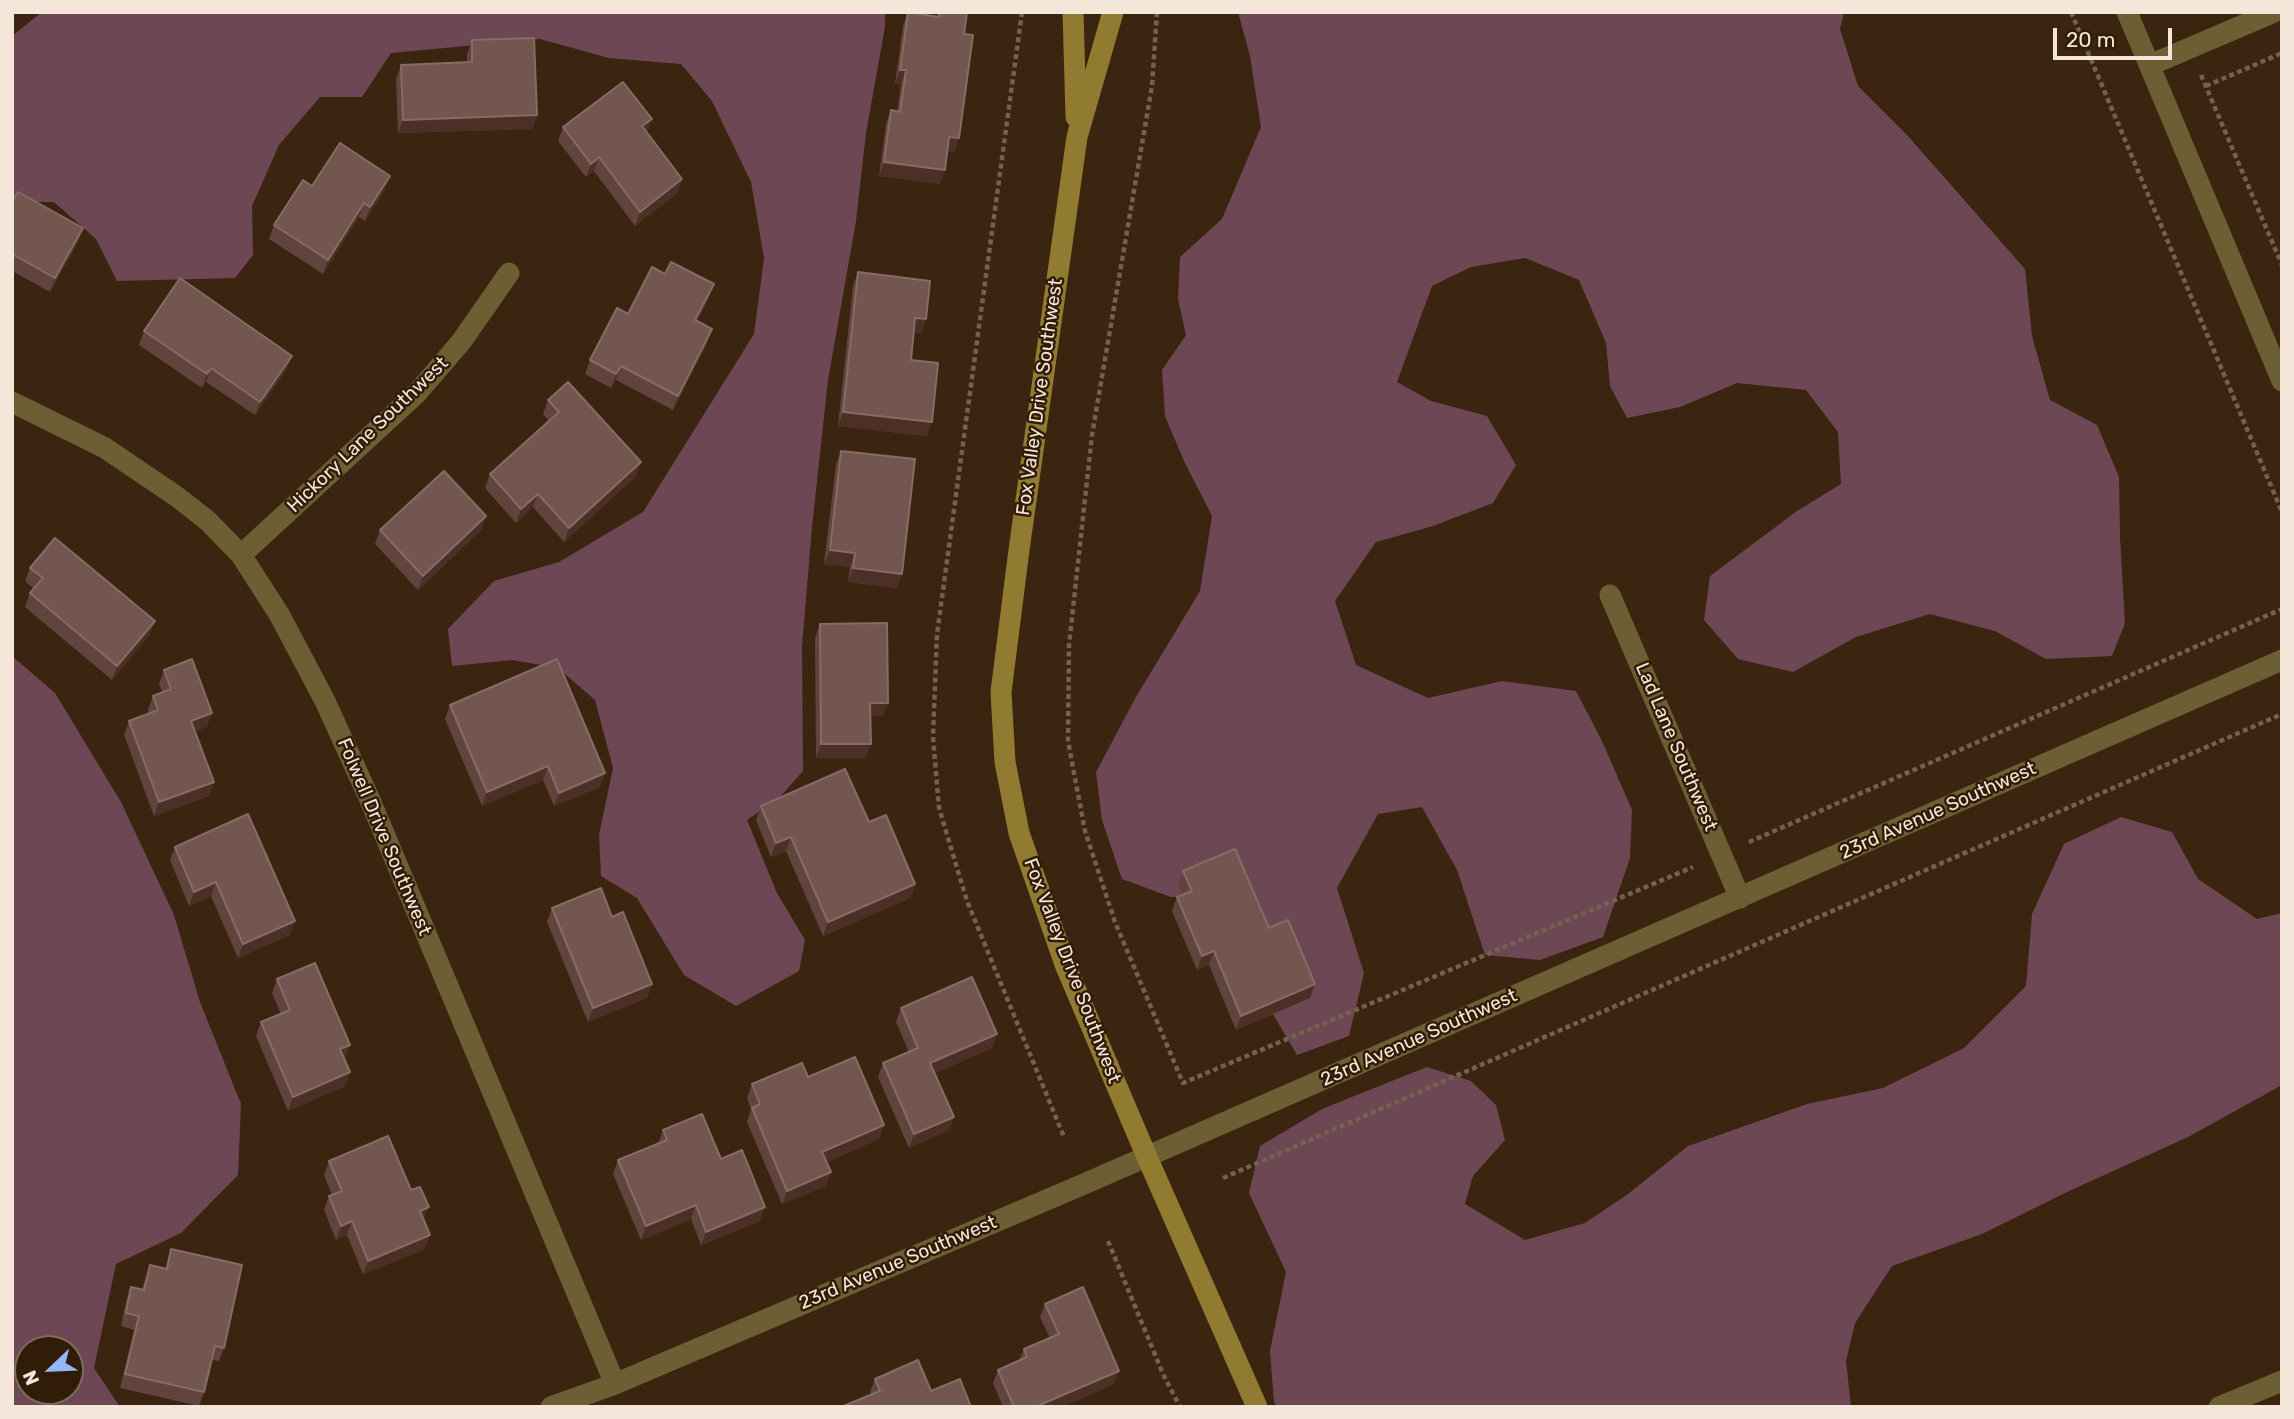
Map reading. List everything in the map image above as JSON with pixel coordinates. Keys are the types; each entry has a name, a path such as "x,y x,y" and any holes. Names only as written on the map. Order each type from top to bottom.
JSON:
{"street":[{"name":"Fox Valley Drive Southwest","path":"1073,12 1077,136"},
{"name":"Fox Valley Drive Southwest","path":"1113,12 1077,136 1001,692 1005,762 1019,833 1066,967 1257,1407"},
{"path":"2127,12 2282,381"},
{"path":"2150,65 2274,12"},
{"name":"Hickory Lane Southwest","path":"241,555 417,393 461,342 509,273"},
{"name":"Folwell Drive Southwest","path":"12,402 54,421 115,455 208,521 241,555 279,614 349,754 615,1384"},
{"name":"Lad Lane Southwest","path":"1611,595 1740,898"},
{"name":"23rd Avenue Southwest","path":"551,1407 615,1384 1147,1157 2282,660"},
{"path":"2219,1407 2282,1381"}],"path":[{"path":"1022,12 937,634 933,737 939,808 967,901 1064,1137"},
{"path":"1157,12 1152,86 1092,435 1069,645 1068,741 1085,831 1115,922 1183,1083 1722,854 2282,609"},
{"path":"2071,12 2282,512"},
{"path":"2282,53 2206,86 2282,265"},
{"path":"1223,1178 2282,714"},
{"path":"1108,1241 1163,1374 1180,1407"}],"shaded area":[{"path":"42,12 885,12 885,27 866,133 856,221 828,380 812,527 802,646 803,771 779,798 747,820 777,893 805,940 799,971 736,1006 684,975 637,898 601,876 599,835 613,768 595,700 558,668 512,660 452,666 448,629 494,581 559,562 643,512 754,334 764,258 751,182 712,101 681,64 609,58 540,39 391,53 362,97 320,97 279,145 252,206 253,255 235,278 117,281 96,239 54,202 12,202 12,36"},
{"path":"1238,12 1844,12 1840,29 1858,86 1907,135 2025,269 2032,336 2050,400 2097,425 2119,477 2125,623 2112,656 2046,659 1995,631 1930,614 1856,637 1793,672 1738,659 1704,620 1710,576 1797,511 1841,484 1838,432 1806,390 1737,383 1680,407 1627,418 1610,386 1606,343 1579,280 1525,258 1471,267 1432,286 1397,382 1431,401 1487,416 1516,465 1493,503 1433,526 1376,542 1335,601 1356,665 1428,698 1502,681 1576,691 1602,741 1632,810 1630,858 1603,937 1540,960 1485,955 1457,870 1422,807 1378,814 1337,888 1364,973 1349,1036 1297,1055 1264,999 1226,896 1171,897 1122,879 1102,820 1096,772 1136,697 1200,591 1212,516 1165,416 1162,370 1186,335 1178,299 1180,257 1222,219 1261,127 1250,56"},
{"path":"12,656 55,693 121,802 174,915 200,1002 241,1104 238,1175 181,1233 116,1264 94,1368 120,1407 12,1407"},
{"path":"2121,817 2172,832 2198,879 2257,919 2282,913 2282,1085 2188,1137 1982,1234 1892,1266 1855,1323 1846,1361 1851,1407 1277,1407 1274,1402 1270,1351 1286,1272 1249,1193 1260,1146 1322,1109 1427,1067 1471,1081 1496,1105 1505,1140 1473,1176 1465,1204 1525,1240 1585,1223 1628,1194 1688,1146 1807,1104 1883,1088 1964,1048 2026,986 2032,914 2064,844"}],"building":[{"path":"908,12 939,17 940,12 967,12 964,34 973,35 959,138 949,137 945,170 884,162 891,110 900,112 906,70 900,70"},
{"path":"534,38 537,115 403,120 401,65 472,62 472,40"},
{"path":"623,82 652,119 642,126 682,179 640,212 599,157 591,164 563,127"},
{"path":"340,143 390,176 370,207 364,203 328,260 274,225 303,180 312,186"},
{"path":"18,192 83,228 55,278 12,254 12,202"},
{"path":"671,262 714,284 695,320 712,329 678,396 621,366 616,374 590,360 617,308 628,314 652,267 665,274"},
{"path":"858,272 930,281 926,319 915,318 911,360 938,363 932,422 843,412"},
{"path":"180,278 292,356 260,402 211,368 207,374 144,331"},
{"path":"568,382 641,462 569,528 538,494 521,509 490,474 559,412 548,400"},
{"path":"841,451 915,459 902,574 853,568 855,553 830,550"},
{"path":"444,471 486,516 423,576 380,530"},
{"path":"55,538 155,621 117,666 30,593 43,578 30,568"},
{"path":"887,623 888,703 870,703 871,744 821,744 820,624"},
{"path":"192,659 212,713 191,721 214,782 159,802 129,721 158,710 153,696 171,689 164,670"},
{"path":"557,659 605,773 559,793 548,766 487,792 450,705"},
{"path":"845,769 869,822 886,815 915,884 828,922 791,837 776,843 761,806"},
{"path":"248,814 295,921 243,944 216,882 194,892 175,847"},
{"path":"1235,849 1269,928 1288,920 1315,984 1241,1016 1214,951 1202,956 1177,897 1192,891 1183,871"},
{"path":"601,888 612,917 623,912 652,984 593,1008 552,908"},
{"path":"315,963 350,1045 340,1049 350,1072 293,1097 261,1022 290,1010 277,979"},
{"path":"972,977 997,1034 930,1063 954,1117 914,1134 883,1063 918,1048 901,1008"},
{"path":"855,1057 884,1125 822,1152 831,1172 787,1191 752,1108 760,1104 752,1084 802,1063 808,1077"},
{"path":"702,1114 721,1159 742,1150 765,1207 706,1232 696,1205 646,1226 618,1160 667,1140 663,1130"},
{"path":"388,1136 411,1190 420,1187 429,1207 420,1211 430,1235 368,1261 352,1221 341,1226 329,1196 342,1191 329,1161"},
{"path":"171,1249 242,1265 224,1348 215,1346 204,1392 125,1374 139,1316 126,1313 131,1287 144,1290 150,1265 167,1269"},
{"path":"1083,1287 1119,1371 1035,1407 1014,1407 998,1370 1027,1357 1024,1349 1059,1334 1045,1304"},
{"path":"918,1360 931,1391 960,1379 971,1407 841,1407 880,1391 875,1379"}]}
